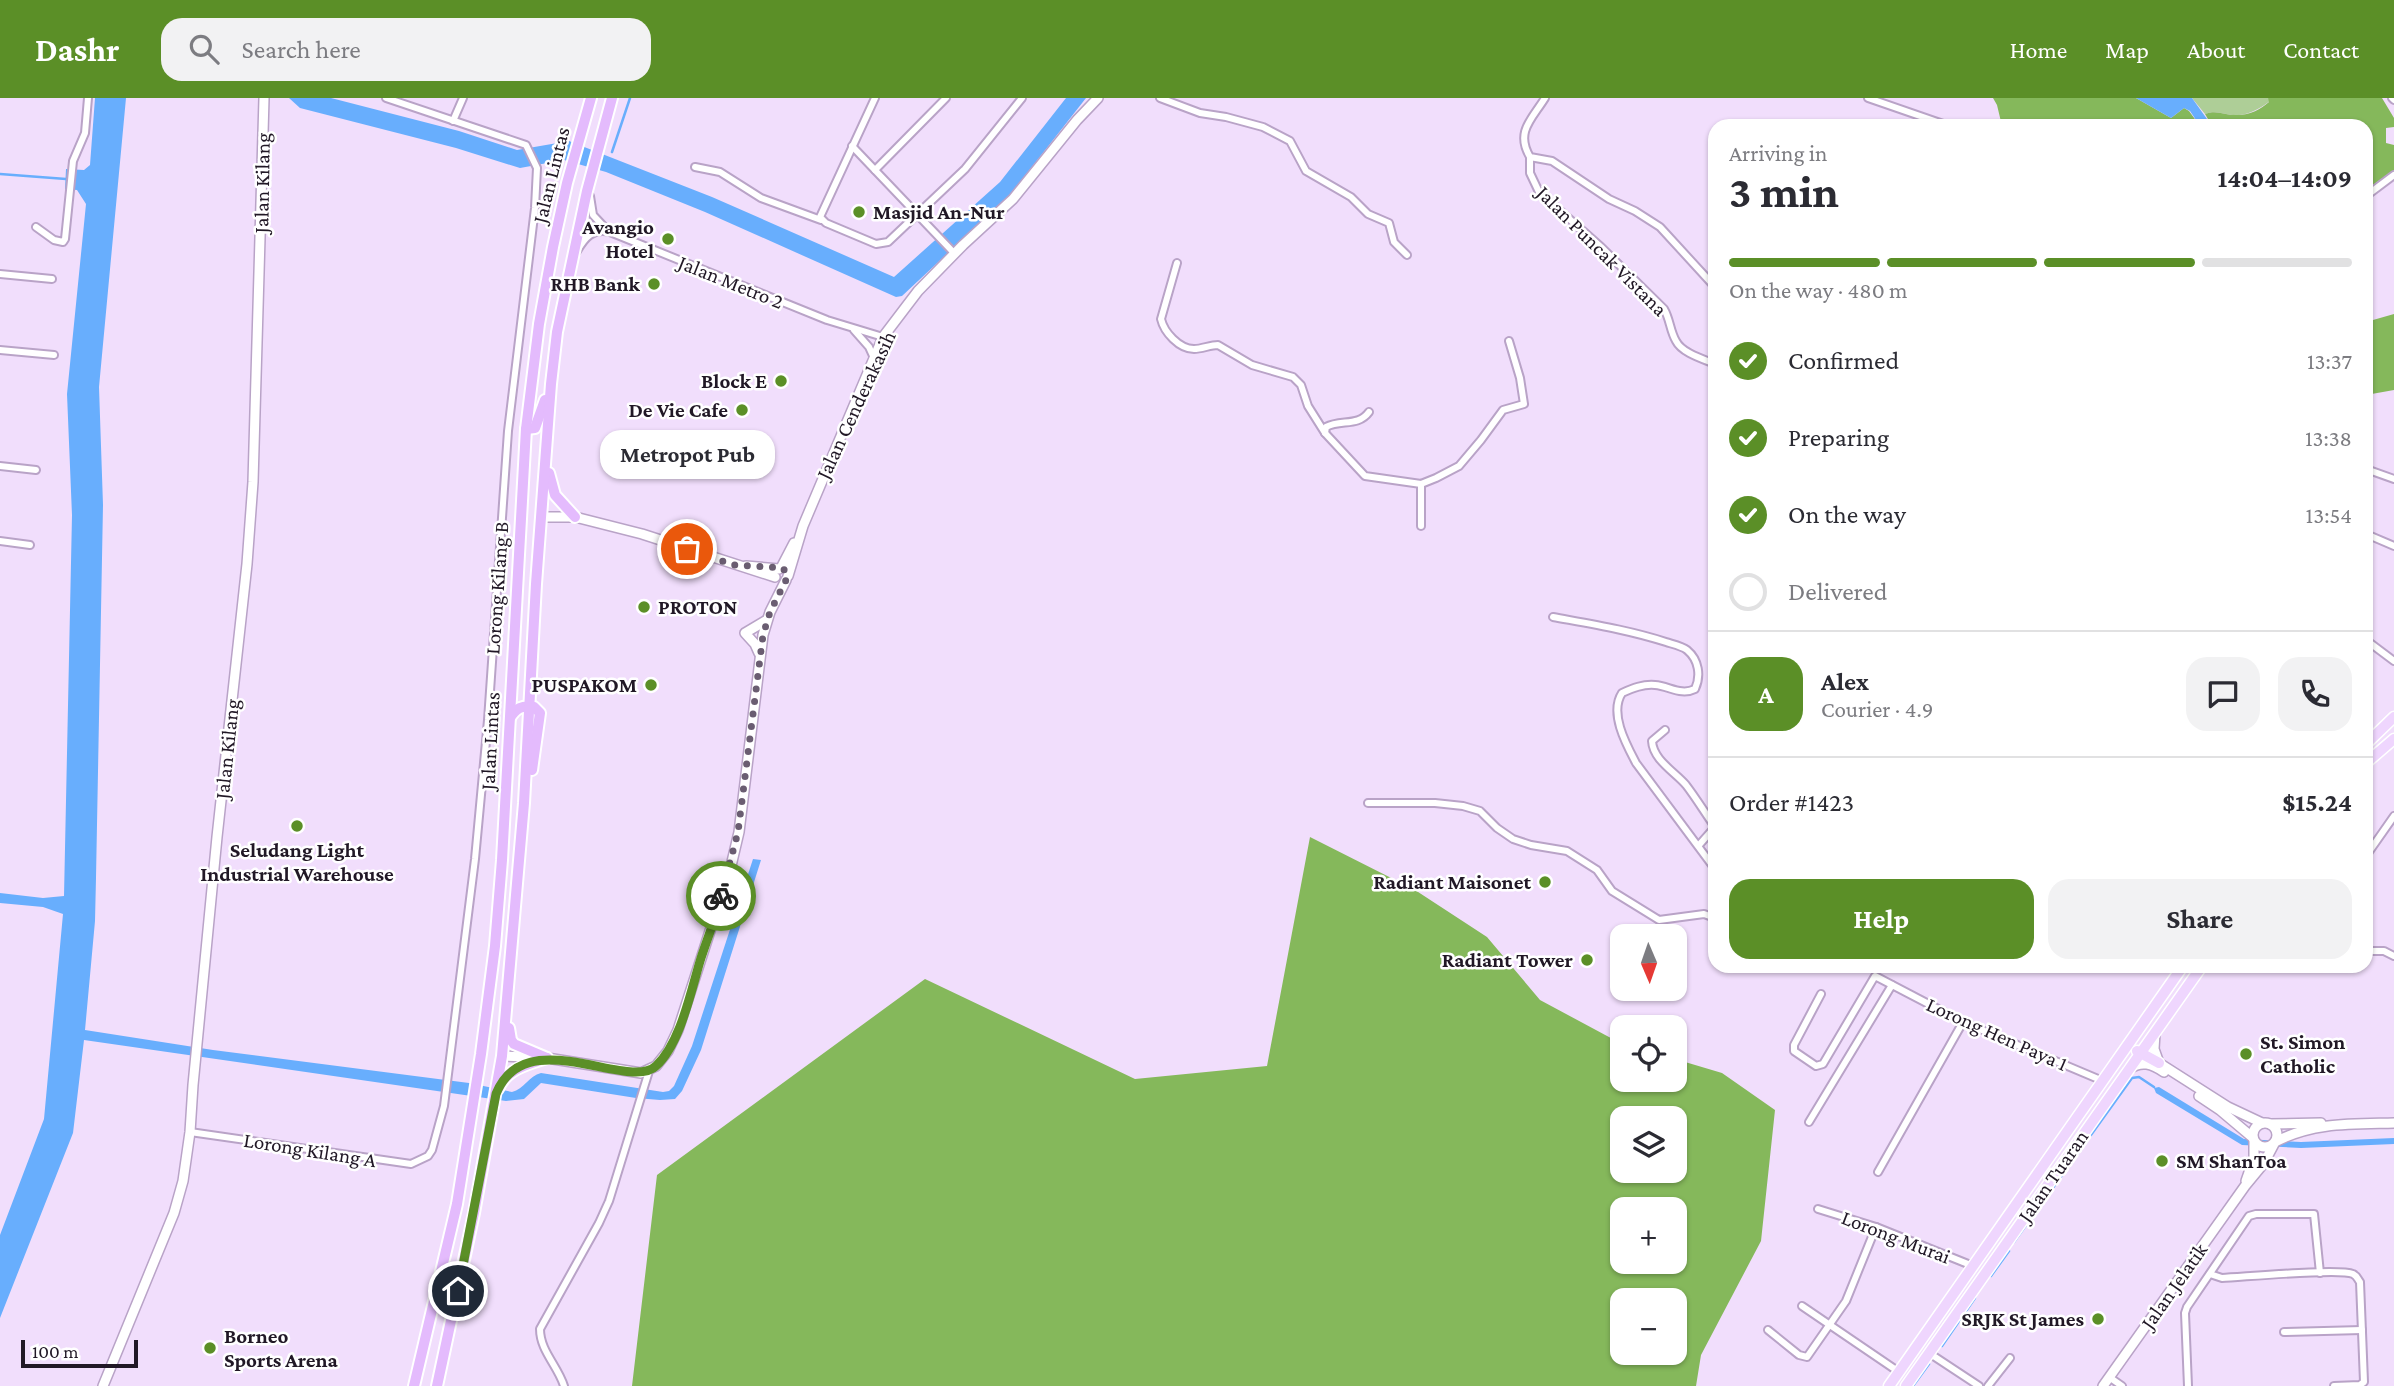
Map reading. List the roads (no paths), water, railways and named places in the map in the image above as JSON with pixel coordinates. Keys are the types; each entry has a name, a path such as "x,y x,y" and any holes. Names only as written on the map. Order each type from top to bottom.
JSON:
{"highway":[{"name":"Jalan Lintas","path":"414,1386 457,1204 484,1031 495,947 526,429 539,324 553,247 567,183 591,98"},
{"name":"Jalan Lintas","path":"437,1386 474,1213 502,1056 524,803 529,792 540,721 538,709 529,706 551,384 557,332 592,170 612,98"},
{"path":"526,429 535,428 539,422 551,384"},
{"path":"546,460 555,495 575,517"},
{"path":"520,534 531,522 542,517"},
{"path":"510,718 515,710 529,706"},
{"path":"509,984 511,1040 519,1047 547,1058"},
{"path":"484,1031 492,1050 502,1056"},
{"path":"496,1094 500,1084 509,1075 521,1067 547,1058"}],"main road":[{"path":"2373,736 2394,717"},
{"path":"2373,758 2394,739"},
{"name":"Jalan Tuaran","path":"1890,1385 2178,973"},
{"name":"Jalan Tuaran","path":"1906,1386 2197,973"},
{"path":"2080,1114 2098,1095 2128,1054 2141,1051 2159,1063"},
{"path":"1890,1385 1901,1380 1929,1353"}],"street":[{"path":"36,227 54,240 63,242 65,239 73,161 85,133 88,98"},
{"name":"Jalan Kilang","path":"102,1385 174,1213 183,1181 190,1132 253,488 264,98"},
{"path":"386,98 453,121 463,98"},
{"path":"821,220 824,205 875,98"},
{"path":"875,170 946,98"},
{"path":"695,167 720,172 761,198 876,244 882,244 888,242 965,169 1021,98"},
{"name":"Jalan Cenderakasih","path":"769,616 781,575 883,337 918,291 953,252 1013,199 1098,98"},
{"path":"1160,98 1200,113 1263,127 1290,141 1306,171 1351,197 1368,214 1389,223 1394,243 1407,255"},
{"name":"Jalan Puncak Vistana","path":"1545,98 1527,125 1522,145 1530,157 1530,173 1539,192 1601,247 1664,309 1675,341 1682,349 1708,361"},
{"path":"1868,98 1929,119"},
{"name":"Lorong Kilang B","path":"428,1156 436,1140 449,1078 475,859 488,720 508,431 535,208 537,168 526,145 453,121"},
{"path":"852,146 953,252"},
{"path":"1530,157 1552,161 1609,200 1635,211 1660,227 1708,279"},
{"path":"592,170 589,192 592,212 610,232"},
{"path":"2373,190 2394,175"},
{"path":"572,258 590,234 610,232"},
{"name":"Jalan Metro 2","path":"610,232 720,279 854,330 863,330 883,337"},
{"path":"1177,263 1161,319 1163,327 1179,344 1192,349 1218,345 1252,365 1293,377 1301,385 1308,406 1325,433 1366,476 1421,484 1459,466 1503,410 1524,404 1520,378 1509,341"},
{"path":"0,274 52,279"},
{"path":"854,330 869,347 874,358"},
{"path":"0,349 54,355"},
{"path":"1325,433 1326,426 1361,420 1369,412"},
{"path":"0,466 36,470"},
{"path":"2373,472 2394,479"},
{"path":"1421,484 1421,526"},
{"path":"542,517 575,517 664,541 734,565 781,575"},
{"path":"2373,537 2394,546"},
{"path":"0,541 30,545"},
{"path":"760,655 745,633 769,616"},
{"path":"502,1056 547,1058 635,1072 649,1071 668,1051 678,1030 731,866 738,832 760,655 769,616"},
{"path":"1553,617 1650,637 1686,649 1693,657 1699,669 1695,690 1685,693 1659,685 1635,687 1622,693 1617,699 1615,709 1636,763 1708,858"},
{"path":"2373,645 2394,661"},
{"path":"1665,730 1652,741 1652,748 1685,784 1708,817"},
{"path":"1368,803 1435,803 1472,808 1480,811 1513,839 1567,851 1597,870 1612,891 1659,920 1708,915"},
{"path":"2373,846 2394,816"},
{"path":"1699,845 1708,835"},
{"path":"2373,951 2384,951 2394,956"},
{"path":"1809,1122 1892,985 1875,976 1820,1067 1794,1051 1794,1045 1821,994"},
{"name":"Lorong Hen Paya 1","path":"1892,985 1963,1022 2103,1081"},
{"path":"1878,1172 1963,1022"},
{"path":"2156,1031 2154,1049 2159,1063 2228,1107 2266,1123 2277,1131 2274,1143"},
{"path":"2127,1070 2139,1063 2157,1067 2220,1110 2263,1147 2303,1129 2326,1125 2394,1123"},
{"path":"564,1386 560,1373 542,1344 540,1329 609,1201 649,1071"},
{"path":"2253,1139 2255,1127 2266,1123 2318,1122 2326,1125"},
{"name":"Lorong Kilang A","path":"190,1132 397,1163 411,1164 428,1156"},
{"name":"Jalan Jelatik","path":"2245,1186 2254,1158 2253,1139"},
{"name":"Jalan Jelatik","path":"2103,1386 2264,1163 2274,1143"},
{"name":"Lorong Murai","path":"1818,1209 1876,1227 1973,1266"},
{"path":"2188,1386 2185,1313 2249,1216 2256,1213 2314,1214 2320,1273"},
{"path":"1768,1330 1804,1358 1810,1354 1846,1301 1876,1227"},
{"path":"2210,1274 2222,1278 2320,1273 2350,1273 2356,1276 2360,1282 2364,1382 2360,1385 2334,1386"},
{"path":"1802,1306 1899,1372"},
{"path":"2284,1332 2362,1330"},
{"path":"1929,1353 1979,1386"},
{"path":"1989,1386 2010,1358"},
{"path":"2109,1377 2122,1386"}],"water":[{"path":"95,98 126,98 99,387 103,505 96,878 95,921 85,1030 213,1050 469,1083 512,1092 541,1073 669,1091 674,1086 692,1046 753,859 761,860 701,1050 682,1091 675,1099 636,1098 541,1083 524,1099 506,1101 84,1040 73,1133 0,1318 0,1235 44,1119 63,914 43,907 0,903 0,893 43,898 64,896 72,515 67,394 86,204 77,190 65,189 66,169 84,170 90,165"},
{"path":"289,98 331,98 459,131 517,150 569,141 712,197 894,277 1000,182 1066,98 1086,98 1010,195 902,296 896,297 705,212 606,172 564,160 520,168 456,148 300,108"},
{"path":"2136,98 2192,98 2207,119 2195,119 2184,108 2171,118"},
{"path":"2159,1087 2244,1139 2301,1142 2394,1138 2394,1144 2301,1148 2242,1145 2156,1093 2154,1088"}],"waterway":[{"path":"612,152 630,98"},
{"path":"0,174 66,179"},
{"path":"2014,1242 2132,1078 2139,1077 2154,1087"},
{"path":"1991,1276 2009,1251"},
{"path":"1942,1346 1975,1298"},
{"path":"1913,1386 1929,1364"}],"place":[{"name":"Masjid An-Nur","path":"859,212"},
{"name":"Avangio Hotel","path":"668,239"},
{"name":"RHB Bank","path":"654,284"},
{"name":"Block E","path":"781,381"},
{"name":"De Vie Cafe","path":"742,410"},
{"name":"Metropot Pub","path":"687,549"},
{"name":"PROTON","path":"644,607"},
{"name":"PUSPAKOM","path":"651,685"},
{"name":"Seludang Light Industrial Warehouse","path":"297,826"},
{"name":"Radiant Maisonet","path":"1545,882"},
{"name":"Radiant Tower","path":"1587,960"},
{"name":"St. Simon Catholic","path":"2246,1054"},
{"name":"SM ShanToa","path":"2162,1161"},
{"name":"SRJK St James","path":"2098,1319"},
{"name":"Borneo Sports Arena","path":"210,1348"}]}
